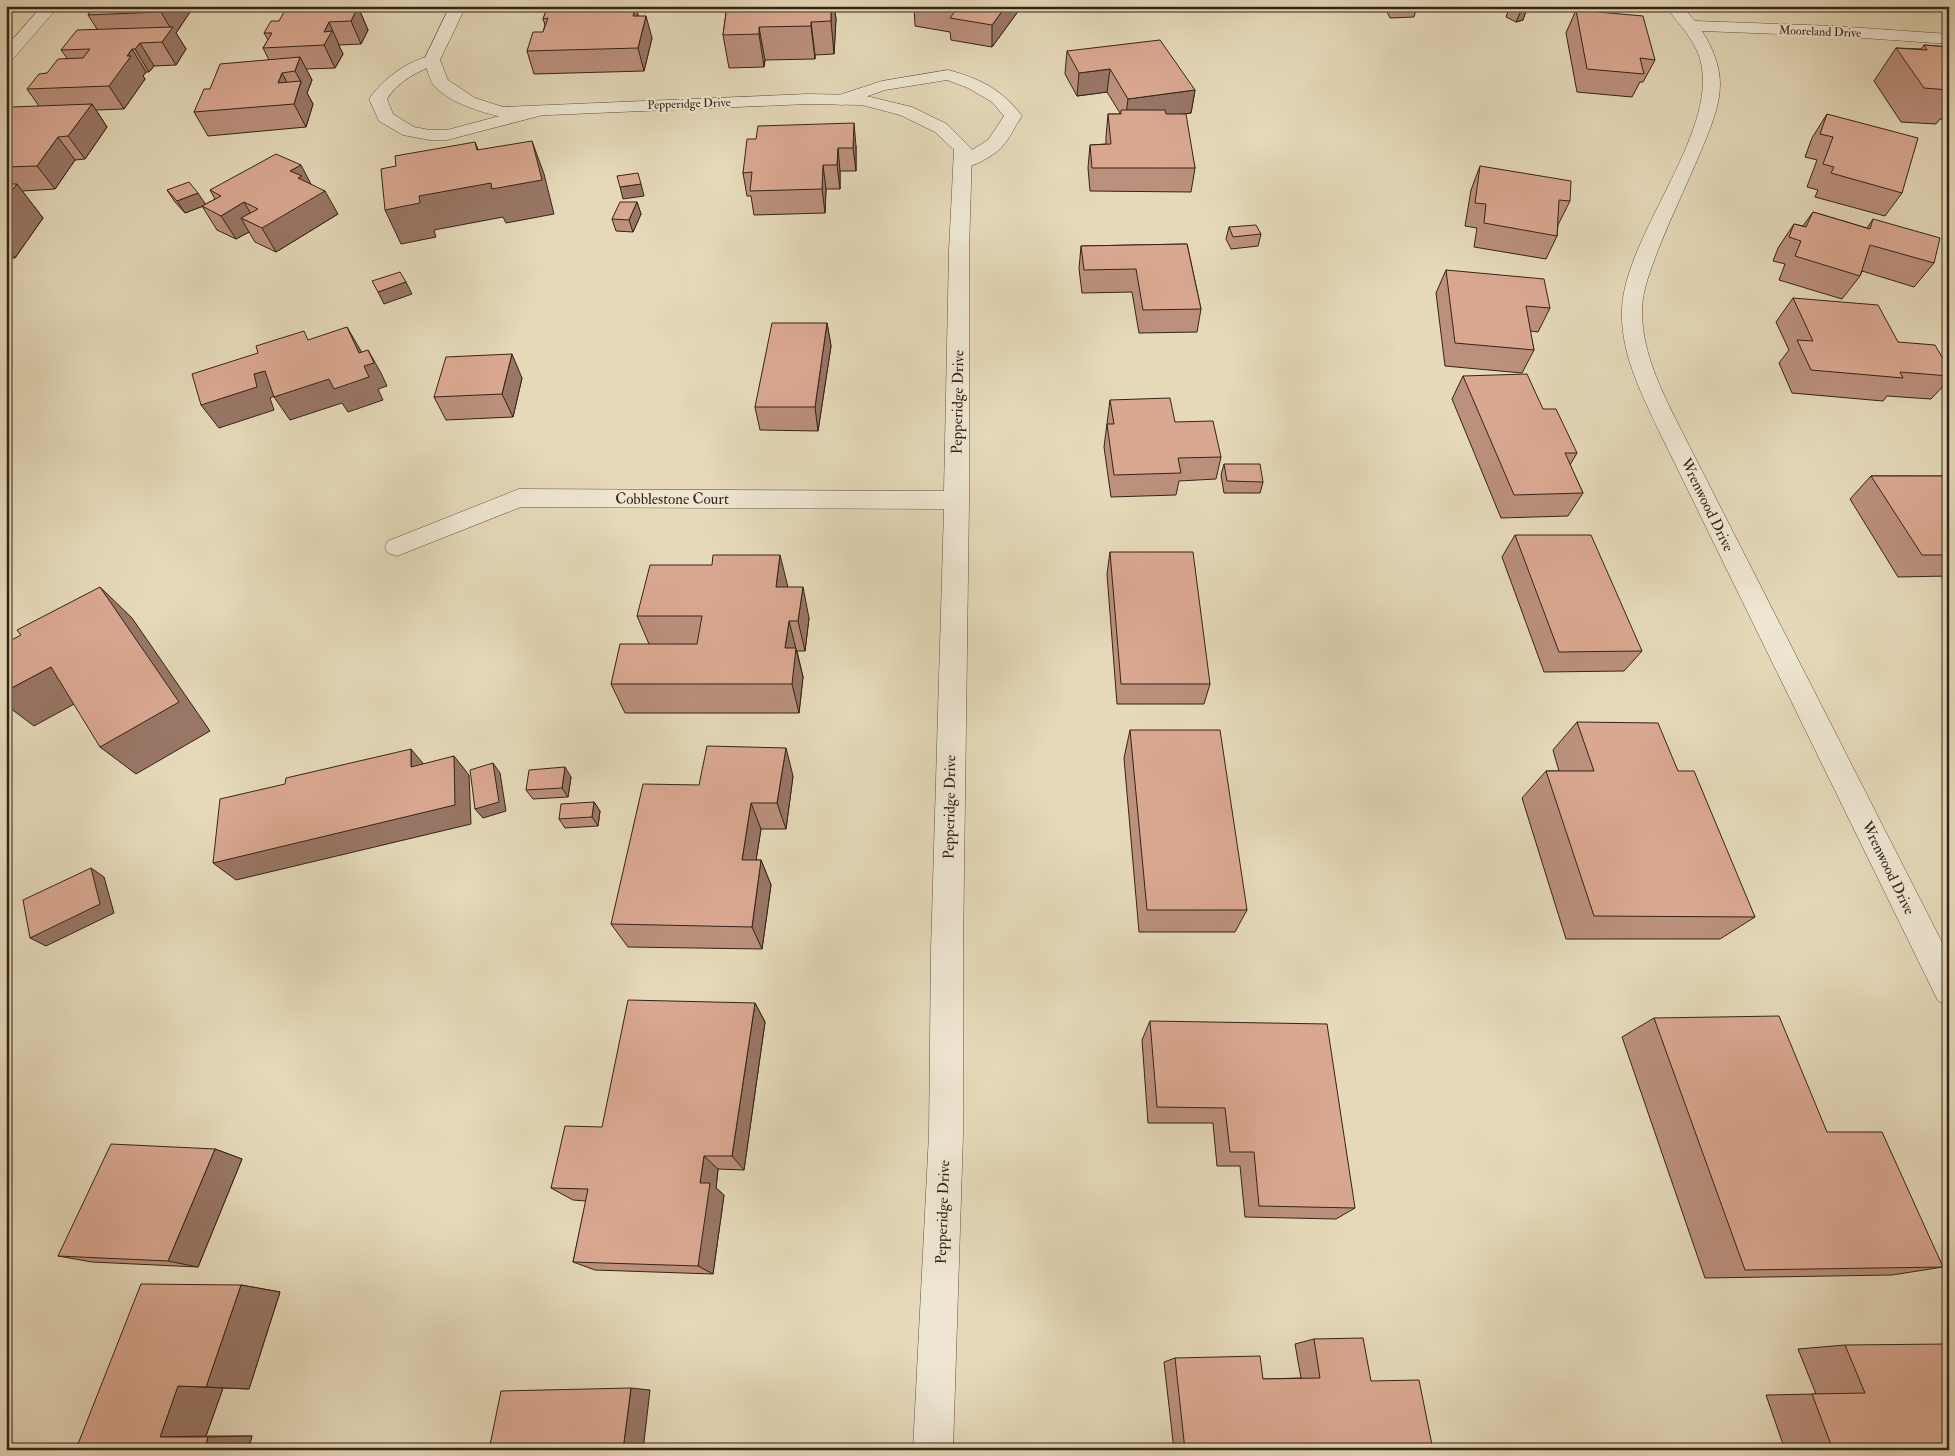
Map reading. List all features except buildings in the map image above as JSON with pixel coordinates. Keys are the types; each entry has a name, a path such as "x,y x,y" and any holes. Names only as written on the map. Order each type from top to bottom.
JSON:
{"street":[{"path":"6,57 51,6"},
{"path":"432,60 458,6"},
{"name":"Wrenwood Drive","path":"1673,6 1699,38 1709,60 1712,84 1709,108 1690,158 1639,275 1632,308 1635,345 1649,385 1670,431 1949,990"},
{"name":"Mooreland Drive","path":"1691,26 1834,31 1949,39"},
{"name":"Pepperidge Drive","path":"536,111 447,135 430,135 408,131 385,117 378,99 386,86 407,71 432,60 441,83 470,102 502,112 808,99 862,100 906,111 940,128 963,150 959,251 957,500 947,940 946,1134 933,1450"},
{"name":"Pepperidge Drive","path":"842,100 882,86 948,75 974,84 998,98 1013,116 995,144 962,164"},
{"name":"Cobblestone Court","path":"397,547 519,498 957,500"}]}
